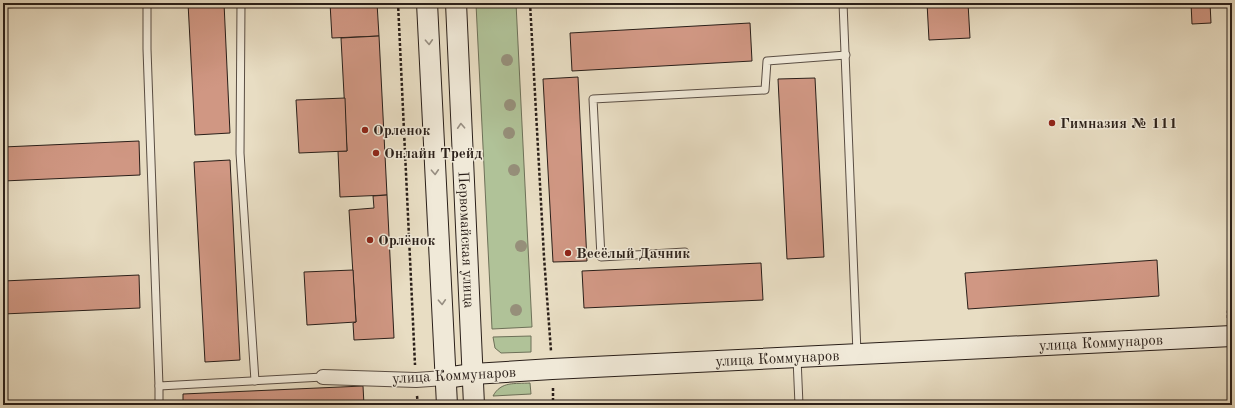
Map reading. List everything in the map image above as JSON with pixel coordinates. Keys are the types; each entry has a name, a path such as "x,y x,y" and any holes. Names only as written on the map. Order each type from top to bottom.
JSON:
{"main road":[{"name":"Первомайская улица","path":"427,3 447,405"},
{"name":"Первомайская улица","path":"456,3 474,405"},
{"name":"улица Коммунаров","path":"445,378 473,374 552,369 1230,336"}],"street":[{"name":"улица Коммунаров","path":"323,377 416,380 445,378"}],"lane":[{"path":"147,3 147,50 159,405"},
{"path":"241,3 240,153 255,381"},
{"path":"843,3 857,354"},
{"path":"685,252 601,257 593,99 766,90 767,61 846,55"},
{"path":"797,357 799,405"},
{"path":"159,386 323,377"}],"path":[{"path":"398,3 418,405"},
{"path":"530,3 554,405"},
{"path":"1230,336 1232,397"}],"green space":[{"path":"516,3 532,327 492,329 476,4"},
{"path":"531,336 531,352 501,353 495,348 493,337"},
{"path":"530,383 531,394 493,396 500,388 509,384"}],"building":[{"path":"3,3 69,3 69,5 3,8"},
{"path":"188,3 224,3 230,133 195,135"},
{"path":"330,3 377,3 379,36 332,38"},
{"path":"927,3 968,3 970,38 929,40"},
{"path":"1010,3 1047,3 1047,6 1010,7"},
{"path":"1191,3 1210,3 1211,23 1192,24"},
{"path":"750,23 752,61 572,71 570,33"},
{"name":"Орленок","path":"379,36 387,195 340,197 338,151 347,151 341,38"},
{"path":"578,77 587,261 553,262 543,79"},
{"path":"815,78 824,257 787,259 778,79"},
{"path":"345,98 347,151 299,153 296,100"},
{"path":"139,141 140,175 3,181 3,147"},
{"path":"230,160 240,360 205,362 194,162"},
{"name":"Орлёнок","path":"387,195 394,338 354,340 353,323 356,322 349,210 374,208 373,196"},
{"path":"1157,260 1159,296 968,309 965,273"},
{"path":"761,263 763,300 584,308 582,271"},
{"path":"353,270 356,322 307,325 304,272"},
{"path":"139,275 140,308 3,314 3,281"},
{"path":"363,386 364,405 183,405 183,394"}],"place":[{"name":"Гимназия № 111","path":"1052,123"},
{"name":"Орленок","path":"365,130"},
{"name":"Онлайн Трейд","path":"376,153"},
{"name":"Орлёнок","path":"370,240"},
{"name":"Весёлый Дачник","path":"568,253"}]}
